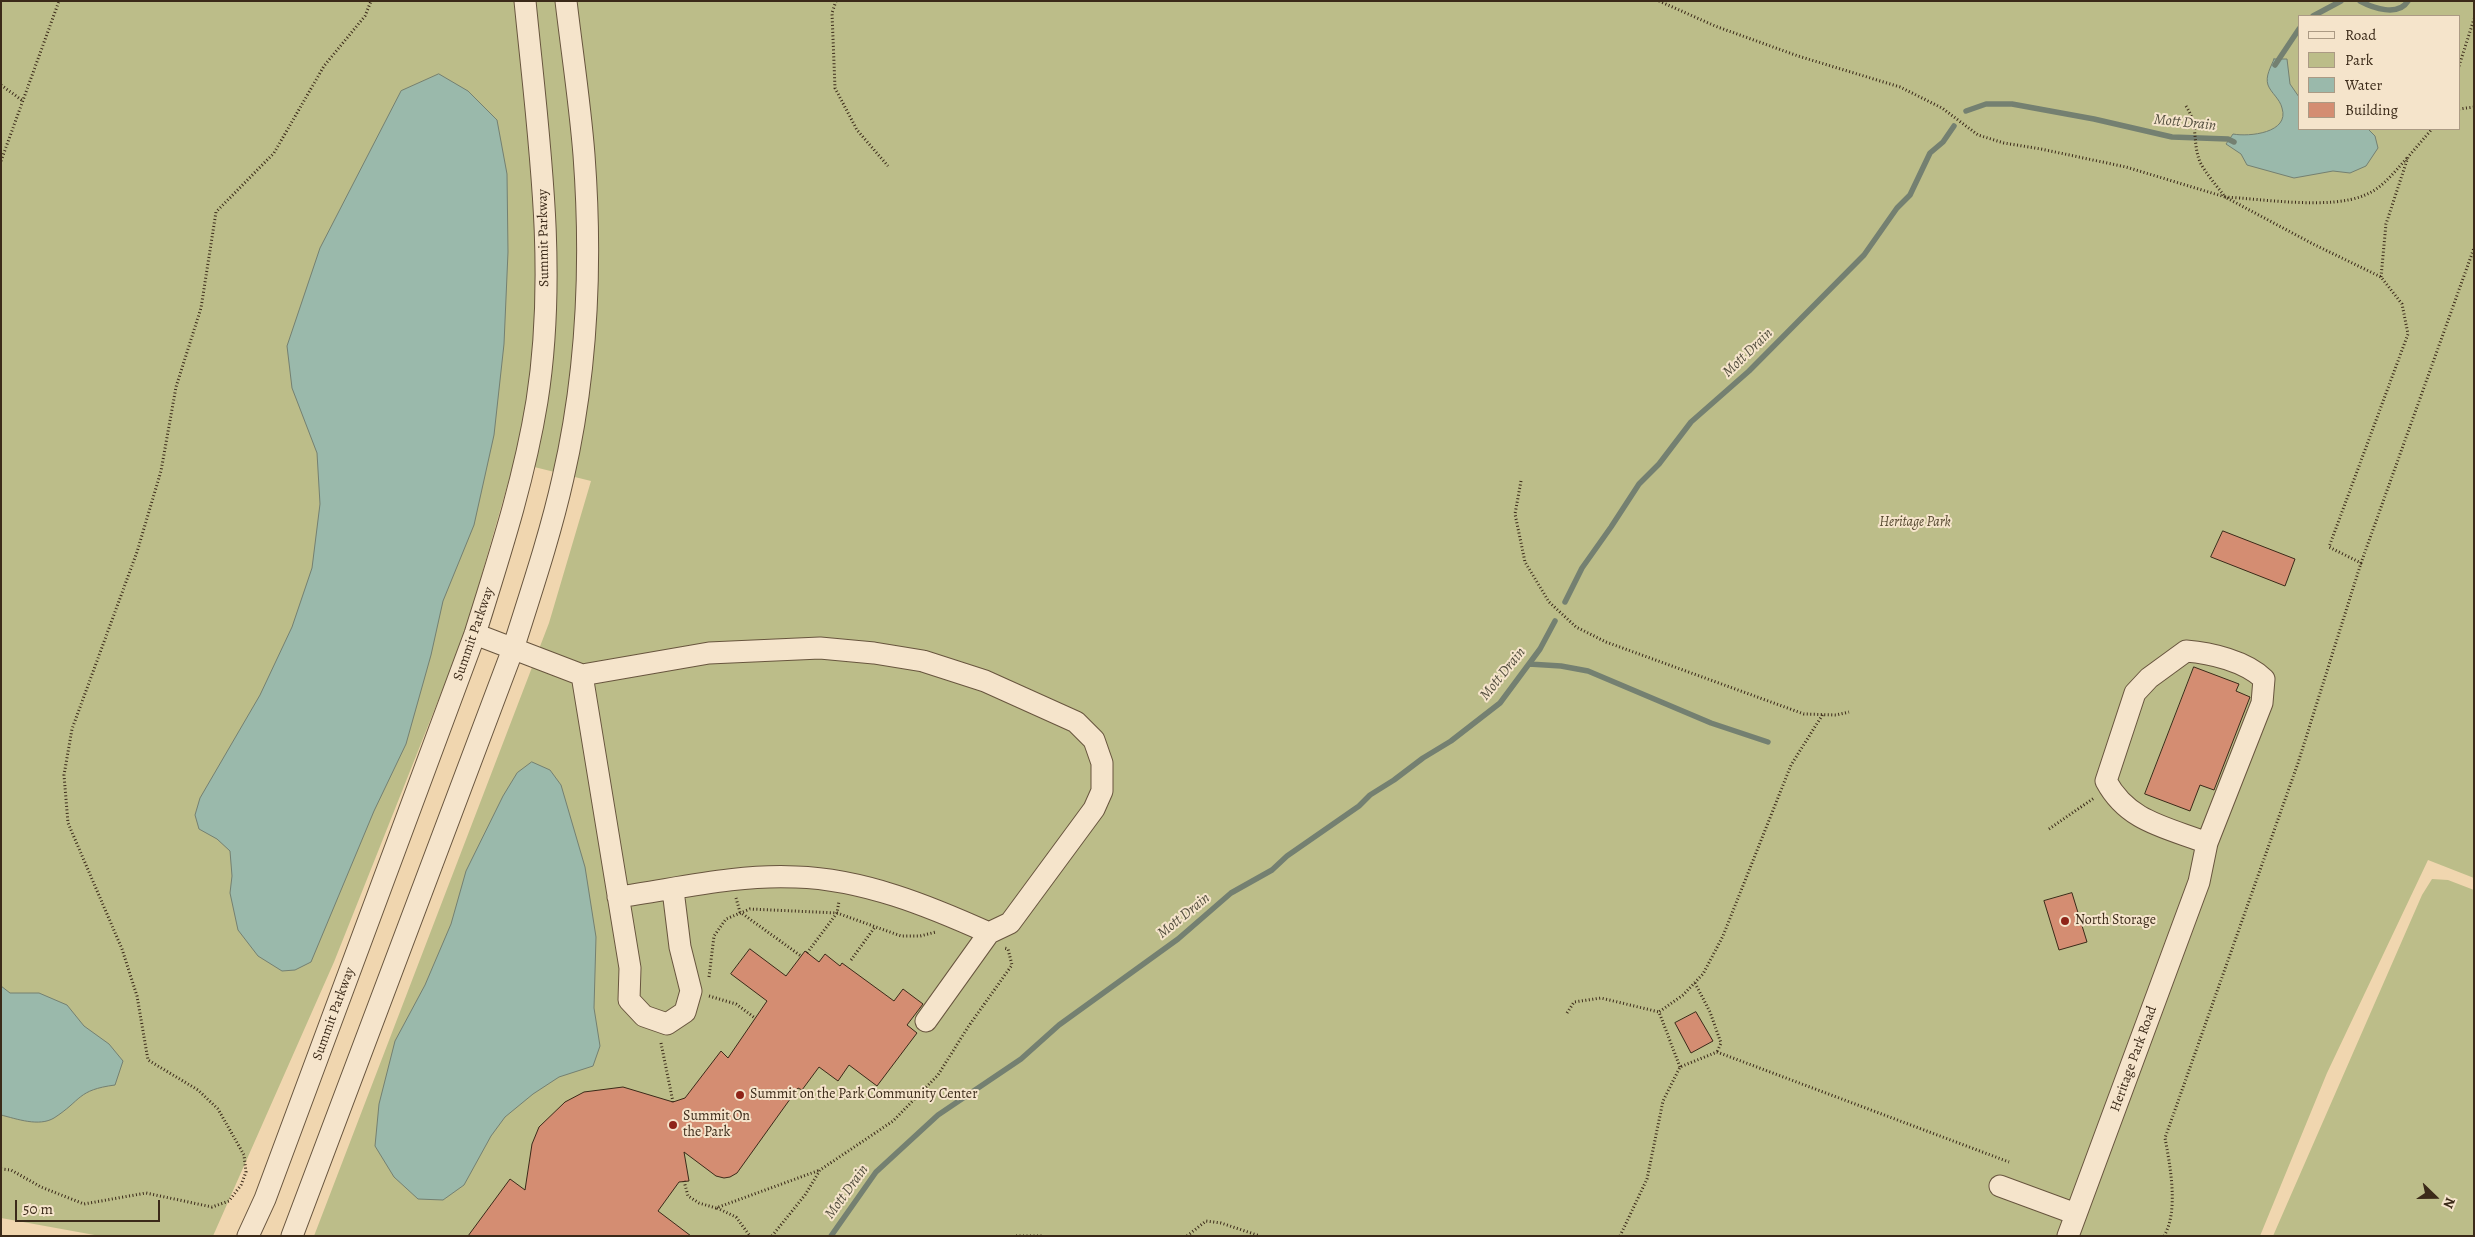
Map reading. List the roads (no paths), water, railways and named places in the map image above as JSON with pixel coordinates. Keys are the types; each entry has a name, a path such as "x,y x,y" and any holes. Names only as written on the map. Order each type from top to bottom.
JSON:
{"street":[{"name":"Summit Parkway","path":"248,1236 265,1199 475,634 524,473 537,399 544,319 544,209 525,1"},
{"path":"292,1236 513,648 545,550 564,477 577,400 585,318 587,253 586,187 566,1"},
{"path":"475,634 582,674 708,653 820,648 874,653 923,661 985,681 1076,722 1094,740 1102,763 1102,791 1094,809 1010,923 986,937 926,1020"},
{"name":"Heritage Park Road","path":"2068,1236 2199,882 2207,843 2262,702 2264,679 2254,670 2204,653 2186,651 2149,678 2136,693 2106,781 2116,799 2134,815 2207,843"},
{"path":"582,674 630,968 629,1000 644,1016 667,1024 685,1012 691,991 680,947 674,890"},
{"path":"618,897 743,878 796,876 848,882 927,907 986,937"},
{"path":"2000,1186 2076,1214"}],"water":[{"path":"2274,59 2287,59 2290,84 2298,96 2298,130 2369,130 2375,136 2378,148 2366,166 2350,173 2333,171 2294,178 2247,165 2241,154 2226,144 2233,134 2258,134 2274,128 2280,123 2283,116 2282,108 2269,88 2267,78"},
{"path":"439,74 468,91 497,120 507,174 508,252 504,344 494,435 474,525 443,601 431,655 406,744 374,811 311,962 295,970 282,971 258,956 238,930 230,893 232,876 230,851 217,839 199,829 195,815 200,798 260,695 292,627 312,568 320,504 317,453 292,388 287,346 320,248 401,91"},
{"path":"532,762 550,770 561,785 585,867 596,937 594,1008 600,1046 593,1066 559,1077 533,1094 505,1117 491,1136 464,1185 443,1200 418,1199 394,1177 375,1146 379,1104 395,1041 425,985 451,924 466,871 503,796 517,773"},
{"path":"1,986 10,993 39,993 67,1005 84,1026 109,1044 123,1061 115,1085 86,1093 63,1112 48,1121 35,1122 1,1115"}],"waterway":[{"name":"Mott Drain","path":"2315,15 2341,1"},
{"name":"Mott Drain","path":"2360,1 2385,10 2398,9 2408,1"},
{"name":"Mott Drain","path":"2275,65 2298,30"},
{"name":"Mott Drain","path":"1966,111 1986,104 2012,104 2094,119 2172,137 2228,139 2234,142"},
{"name":"Mott Drain","path":"1565,602 1582,568 1639,484 1659,464 1691,422 1749,371 1864,255 1897,208 1910,195 1930,153 1943,142 1954,126"},
{"name":"Mott Drain","path":"831,1236 876,1172 938,1115 1021,1059 1059,1025 1178,939 1231,893 1272,870 1287,856 1359,806 1370,795 1451,741 1500,703 1540,649 1555,621"},
{"path":"1529,664 1561,666 1588,671 1711,723 1768,742"}],"place":[{"name":"North Storage","path":"2065,921"},
{"name":"Summit on the Park Community Center","path":"740,1095"},
{"name":"Summit On the Park","path":"673,1125"}],"park label":[{"name":"Heritage Park","path":"1915,523"}]}
